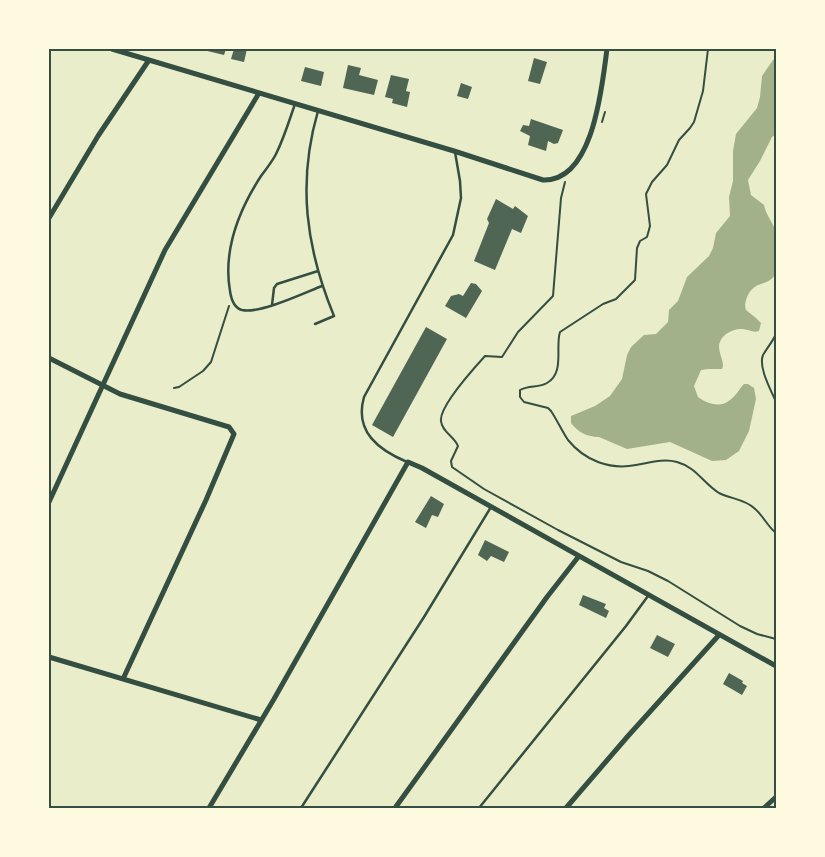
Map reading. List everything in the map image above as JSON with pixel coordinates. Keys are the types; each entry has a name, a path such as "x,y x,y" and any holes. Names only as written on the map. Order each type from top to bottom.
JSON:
{"street":[{"path":"112,49 454,151 543,180 557,179 564,175 577,160 590,135 598,109 607,49"},
{"path":"49,218 98,136 150,60"},
{"path":"49,502 165,250 259,93"},
{"path":"49,358 120,394 229,427 233,430 234,438 123,679"},
{"path":"209,808 408,462 422,468 776,666"},
{"path":"395,808 579,556"},
{"path":"566,808 628,736 720,635"},
{"path":"49,657 261,720"},
{"path":"764,808 776,797"}],"lane":[{"path":"295,103 276,154 247,201 235,230 228,262 228,279 232,299 237,307 242,310 272,305 322,286"},
{"path":"315,324 334,316 318,271 309,232 306,196 309,149 318,110"},
{"path":"408,462 388,452 367,434 361,416 361,406 364,397 453,235 461,198 460,181 454,151"},
{"path":"272,305 274,288 277,284 318,271"},
{"path":"301,808 424,617 491,507"},
{"path":"479,808 626,626 648,595"}],"path":[{"path":"708,49 703,91 694,122 679,140 667,165 652,182 646,194 650,226 647,237 640,241 637,248 635,280 616,299 603,304 560,332 558,364 552,379 541,385 523,388 520,390 520,394 524,402 552,410 569,441 592,460 614,468 656,461 677,462 693,469 712,488 722,494 750,504 776,533"},
{"path":"601,126 606,106"},
{"path":"570,178 562,188 553,296 518,332 502,356 485,356 448,402 441,420 442,427 456,440 458,446 450,461 452,467 484,489 558,530 621,562 648,571 668,581 756,634 776,639"},
{"path":"174,388 179,387 211,362 232,299"},
{"path":"776,334 764,354 762,365 776,402"}],"shaded area":[{"path":"776,58 776,134 772,137 748,180 751,195 764,205 766,213 775,229 777,237 776,272 771,279 752,289 746,300 746,310 761,323 759,331 753,332 739,329 731,331 724,336 719,346 723,364 722,369 701,370 694,386 698,397 706,402 718,404 722,404 732,398 744,384 754,388 756,399 749,431 739,451 726,460 712,461 670,442 627,449 599,437 583,433 571,423 571,416 595,406 610,396 622,379 627,355 631,347 644,335 656,334 668,322 669,310 678,301 687,277 709,256 716,233 730,216 729,197 733,181 733,151 736,134 757,108 762,76"}],"building":[{"path":"199,49 226,49 224,55"},
{"path":"234,49 247,49 244,62 231,59"},
{"path":"534,58 547,62 540,84 528,81"},
{"path":"348,65 361,68 359,75 378,80 374,95 343,88"},
{"path":"305,67 324,72 321,86 301,81"},
{"path":"391,75 409,79 406,91 410,92 407,107 392,103 393,99 385,97"},
{"path":"461,83 472,87 468,99 457,96"},
{"path":"531,119 563,130 558,143 554,144 548,141 546,151 528,145 530,136 520,131 523,125 529,126"},
{"path":"496,199 513,209 515,206 528,216 521,233 512,229 495,270 474,261 489,223 487,219"},
{"path":"471,283 476,284 482,291 466,318 445,306 451,296 459,294 463,296"},
{"path":"426,327 447,339 393,437 372,425"},
{"path":"431,496 444,504 438,517 432,515 426,528 415,522"},
{"path":"485,540 509,552 504,562 491,556 487,561 478,555"},
{"path":"583,595 606,604 604,608 609,611 606,618 579,605"},
{"path":"657,635 675,644 668,657 650,648"},
{"path":"729,673 743,681 742,683 747,686 742,695 723,684"}]}
